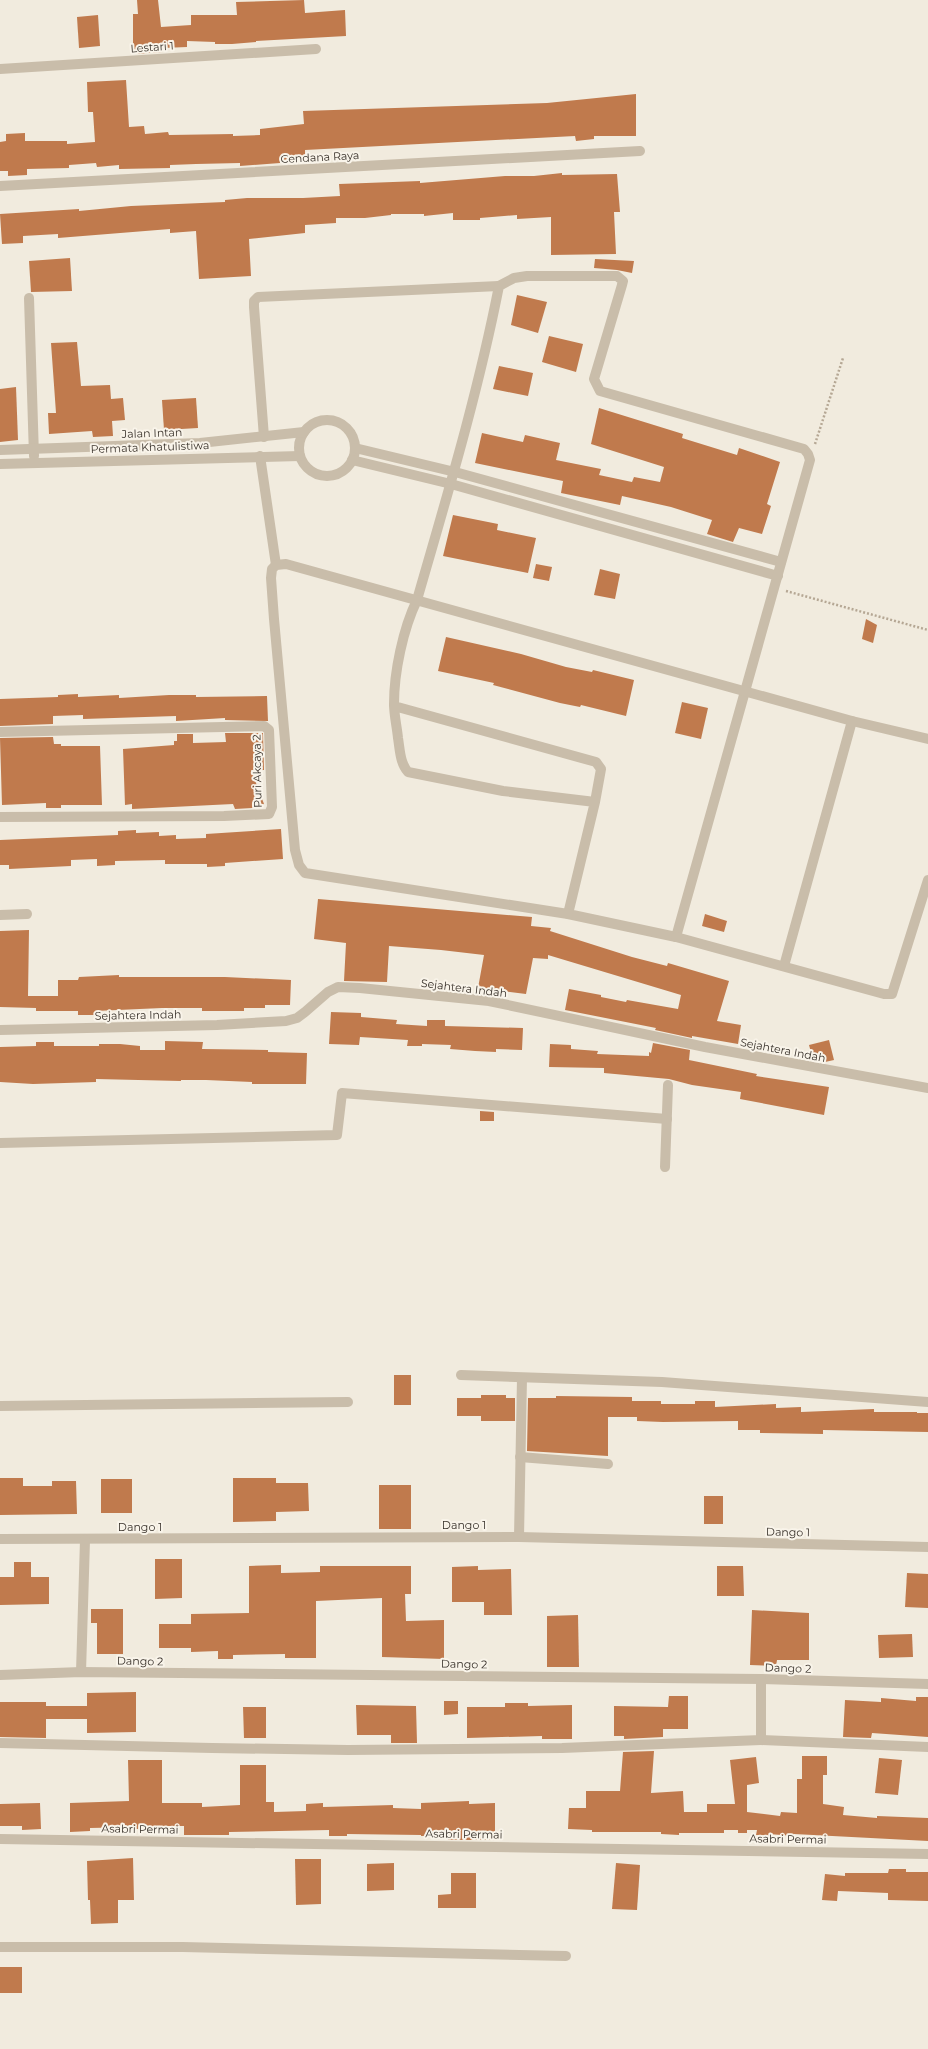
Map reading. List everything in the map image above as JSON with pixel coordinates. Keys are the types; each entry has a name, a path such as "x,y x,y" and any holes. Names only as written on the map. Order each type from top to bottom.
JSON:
{"street":[{"name":"Lestari 1","path":"0,69 316,49"},
{"name":"Cendana Raya","path":"0,186 640,151"},
{"path":"264,437 254,307 254,301 258,297 499,286 514,278 527,276 617,276 623,281 594,379 595,386 600,391 804,449 810,460 676,937"},
{"path":"499,286 476,390 455,472 416,600 408,618 395,685 394,706 400,756 404,767 408,772 503,791 595,802"},
{"path":"29,298 34,462"},
{"path":"323,420 333,420 342,423 354,438 355,448 352,460 344,470 336,474 327,476 310,470 304,464 300,456 299,446 304,432 314,423 323,420"},
{"name":"Jalan Intan","path":"0,450 200,443 304,432"},
{"path":"355,448 455,472 781,562"},
{"path":"260,456 276,565"},
{"name":"Permata Khatulistiwa","path":"0,464 300,456"},
{"path":"352,460 451,484 778,576"},
{"path":"728,561 732,548"},
{"path":"928,739 852,721 286,564 276,565 272,569 271,578 274,619 294,842 299,865 305,873 568,914 676,937 884,994 892,994 928,880"},
{"path":"394,706 596,762 601,768 595,802 568,914"},
{"path":"784,966 852,721"},
{"name":"Puri Akcaya 2","path":"0,732 264,726 269,730 272,807 269,814 224,816 0,817"},
{"path":"0,915 27,914"},
{"name":"Sejahtera Indah","path":"0,1030 217,1025 286,1021 297,1018 328,992 338,987 360,988 490,1001 705,1047 928,1088"},
{"path":"665,1167 668,1085"},
{"path":"0,1142 336,1135 342,1092 667,1119"},
{"path":"461,1375 662,1382 928,1402"},
{"path":"519,1537 522,1378"},
{"path":"0,1406 348,1402"},
{"path":"520,1457 608,1464"},
{"name":"Dango 1","path":"0,1539 85,1540 519,1537 928,1547"},
{"path":"81,1672 85,1540"},
{"name":"Dango 2","path":"0,1675 81,1672 760,1679 928,1684"},
{"path":"760,1679 761,1740"},
{"path":"0,1742 348,1750 562,1748 761,1740 928,1747"},
{"name":"Asabri Permai","path":"0,1839 928,1854"},
{"path":"0,1947 183,1947 566,1956"}],"path":[{"path":"810,460 843,358"},
{"path":"774,587 928,630"}],"building":[{"path":"137,0 158,0 161,27 191,25 191,15 237,15 236,2 304,0 305,13 345,10 346,36 256,41 232,44 187,41 187,47 163,48 163,52 133,54 133,14 138,14"},
{"path":"98,15 100,46 79,48 77,17"},
{"path":"126,80 129,127 144,126 145,134 168,132 169,135 260,135 260,129 304,124 303,111 547,103 636,94 636,136 594,136 594,139 576,141 575,136 305,150 305,158 280,160 280,163 240,166 240,163 196,164 170,165 170,168 119,169 119,165 97,167 96,163 69,165 69,168 27,169 27,175 8,176 8,171 0,171 0,142 6,141 6,134 25,133 25,141 67,141 67,144 95,142 93,112 88,112 87,82"},
{"path":"562,173 562,175 617,174 620,212 614,212 616,254 551,255 551,217 517,219 517,215 480,218 480,220 453,220 453,213 424,216 424,214 391,214 365,218 336,218 336,223 305,225 305,233 249,239 251,276 199,279 196,231 170,233 170,229 58,238 58,234 23,236 23,243 2,244 0,214 79,209 79,211 131,206 225,202 225,200 247,198 303,198 340,196 339,184 420,181 420,183"},
{"path":"70,258 72,291 31,292 29,261"},
{"path":"595,259 634,261 632,273 594,268"},
{"path":"517,295 547,302 538,333 511,325"},
{"path":"549,336 583,344 576,372 542,362"},
{"path":"77,342 81,386 110,385 111,399 123,398 125,420 112,421 113,436 93,437 92,431 49,434 48,413 56,413 51,343"},
{"path":"499,366 533,373 528,396 493,389"},
{"path":"16,387 18,440 0,442 0,389"},
{"path":"196,398 198,428 164,430 162,400"},
{"path":"599,408 683,434 682,438 737,455 739,448 780,462 767,504 771,506 762,534 739,528 733,542 707,534 712,520 671,507 622,496 620,505 561,493 563,481 475,463 482,433 523,442 525,435 560,443 556,460 601,469 599,475 632,482 634,477 660,482 664,467 591,444"},
{"path":"453,515 498,524 497,530 536,538 528,573 443,556"},
{"path":"536,564 552,567 549,581 533,578"},
{"path":"600,569 620,574 615,599 594,595"},
{"path":"866,619 877,625 873,643 862,639"},
{"path":"446,637 521,654 566,667 592,672 593,670 634,680 626,716 581,705 580,707 560,703 493,685 494,683 438,671"},
{"path":"78,694 78,697 119,695 119,698 169,695 196,695 196,697 267,696 268,721 225,720 225,718 176,721 176,716 83,719 83,715 53,716 53,724 0,726 0,699 58,697 58,695"},
{"path":"682,702 708,708 701,739 675,733"},
{"path":"225,733 263,733 264,770 251,770 264,804 252,808 235,809 233,804 132,809 132,804 125,805 123,749 174,745 174,741 177,741 177,734 193,734 193,743 226,742"},
{"path":"53,737 54,744 61,744 61,746 100,746 102,805 61,805 61,808 46,808 46,803 2,805 0,738"},
{"path":"281,829 283,859 225,863 225,866 207,867 207,864 165,864 165,860 115,861 115,865 97,866 97,859 71,860 71,866 9,869 9,865 0,865 0,840 118,835 118,831 136,830 136,833 159,832 159,836 176,835 176,839 206,838 206,834"},
{"path":"318,899 532,917 531,926 551,928 550,931 632,957 667,966 668,963 729,981 717,1021 741,1025 738,1044 692,1036 692,1038 655,1030 656,1028 565,1010 569,989 601,995 601,997 626,1002 627,1000 678,1009 681,995 548,955 548,959 533,958 526,994 478,988 484,955 389,946 387,982 344,981 346,943 314,939"},
{"path":"705,914 727,921 724,932 702,926"},
{"path":"29,930 28,996 58,996 58,980 78,980 79,977 119,975 119,977 225,977 291,980 290,1005 265,1005 265,1008 244,1008 244,1011 202,1011 202,1008 162,1008 95,1011 95,1015 78,1015 78,1011 36,1011 36,1008 0,1007 0,931"},
{"path":"331,1012 361,1013 361,1017 397,1020 396,1024 427,1026 427,1020 445,1020 445,1026 523,1028 522,1050 496,1049 496,1052 450,1049 451,1045 422,1044 422,1046 407,1046 408,1040 360,1037 359,1045 329,1044"},
{"path":"829,1040 834,1060 825,1062 813,1060 809,1045"},
{"path":"165,1041 203,1042 202,1049 268,1050 268,1052 307,1053 306,1084 252,1084 252,1082 206,1080 181,1081 96,1079 96,1082 33,1084 0,1082 0,1047 36,1046 36,1042 54,1042 54,1046 99,1046 99,1044 120,1044 140,1046 140,1050 165,1050"},
{"path":"653,1043 690,1050 689,1060 757,1074 756,1076 829,1087 824,1115 740,1099 741,1092 692,1085 669,1079 604,1073 604,1068 549,1067 550,1044 571,1045 571,1049 598,1051 597,1054 649,1056"},
{"path":"480,1111 494,1112 494,1121 480,1121"},
{"path":"394,1375 411,1375 411,1405 394,1405"},
{"path":"481,1395 506,1395 506,1398 515,1398 515,1421 481,1421 481,1416 457,1416 457,1398 481,1398"},
{"path":"556,1396 632,1397 632,1401 661,1401 661,1404 695,1404 695,1401 715,1401 715,1407 776,1404 776,1408 801,1407 801,1412 874,1409 874,1412 928,1413 928,1432 823,1430 823,1434 760,1433 760,1430 738,1430 738,1421 663,1422 637,1421 637,1417 608,1417 608,1456 527,1451 528,1398 556,1398"},
{"path":"0,1478 23,1478 23,1486 52,1486 52,1481 76,1481 77,1514 0,1515"},
{"path":"233,1478 276,1478 276,1483 308,1483 309,1511 276,1512 276,1521 233,1522"},
{"path":"101,1479 132,1479 132,1513 101,1513"},
{"path":"379,1485 411,1485 411,1529 379,1529"},
{"path":"704,1496 723,1496 723,1524 704,1524"},
{"path":"155,1559 182,1559 182,1598 155,1599"},
{"path":"14,1562 31,1562 31,1577 49,1577 49,1604 0,1605 0,1577 14,1577"},
{"path":"281,1565 281,1573 320,1572 320,1566 411,1566 411,1594 405,1594 406,1621 444,1620 444,1659 382,1657 382,1598 316,1601 316,1658 285,1658 285,1654 233,1655 233,1659 218,1659 218,1651 191,1652 191,1648 159,1648 159,1624 191,1624 191,1614 249,1613 249,1566"},
{"path":"478,1566 478,1570 511,1569 512,1615 484,1615 484,1602 452,1602 452,1567"},
{"path":"717,1566 743,1566 744,1596 717,1596"},
{"path":"907,1573 928,1574 928,1608 905,1607"},
{"path":"91,1609 123,1609 123,1654 97,1654 97,1623 91,1623"},
{"path":"752,1610 809,1613 809,1660 777,1660 776,1666 750,1665"},
{"path":"578,1615 579,1667 547,1667 547,1616"},
{"path":"912,1634 913,1657 879,1658 878,1635"},
{"path":"136,1692 136,1732 87,1733 87,1719 46,1719 46,1738 0,1737 0,1702 46,1702 46,1706 87,1706 87,1693"},
{"path":"669,1696 688,1696 688,1729 663,1729 663,1737 624,1739 624,1736 614,1736 614,1706 668,1707"},
{"path":"916,1697 928,1697 928,1737 872,1733 871,1738 843,1737 845,1700 881,1702 881,1698 916,1701"},
{"path":"444,1701 458,1701 458,1714 444,1715"},
{"path":"505,1703 528,1703 528,1706 572,1705 572,1739 542,1739 542,1736 467,1738 467,1707 505,1707"},
{"path":"356,1705 416,1706 417,1743 391,1743 391,1735 357,1735"},
{"path":"243,1707 266,1707 266,1738 244,1738"},
{"path":"654,1751 651,1793 683,1791 684,1812 707,1812 707,1804 735,1804 730,1760 756,1757 759,1783 747,1785 747,1812 780,1816 781,1812 797,1813 797,1779 802,1779 802,1756 827,1756 827,1775 823,1775 823,1804 844,1807 843,1815 877,1818 877,1816 928,1818 928,1841 794,1834 794,1836 769,1834 769,1836 756,1835 757,1830 747,1830 747,1833 738,1833 738,1830 724,1830 724,1833 679,1833 679,1835 661,1834 661,1832 592,1832 592,1830 568,1829 569,1808 586,1808 586,1791 620,1791 623,1752"},
{"path":"879,1758 902,1760 898,1795 875,1793"},
{"path":"128,1760 162,1760 162,1803 202,1803 202,1807 240,1805 240,1765 266,1765 266,1802 274,1802 274,1812 306,1811 306,1804 323,1803 323,1807 393,1805 393,1808 421,1809 421,1803 469,1801 469,1804 495,1803 495,1840 448,1840 448,1836 421,1835 347,1834 347,1836 329,1836 329,1830 229,1832 229,1835 184,1835 184,1826 155,1826 155,1829 136,1829 136,1827 90,1828 90,1831 70,1832 70,1803 129,1801"},
{"path":"40,1803 41,1829 22,1830 22,1826 0,1826 0,1804"},
{"path":"133,1858 134,1900 118,1900 118,1923 91,1924 90,1900 88,1900 87,1861"},
{"path":"295,1859 321,1859 321,1904 296,1905"},
{"path":"394,1863 394,1890 367,1891 367,1864"},
{"path":"616,1863 640,1865 637,1910 612,1909"},
{"path":"889,1869 906,1869 906,1872 928,1872 928,1901 888,1900 888,1893 838,1891 837,1901 822,1900 825,1874 845,1876 845,1873 888,1873"},
{"path":"451,1873 476,1873 476,1908 438,1908 438,1895 451,1894"},
{"path":"0,1967 22,1967 22,1993 0,1993"}]}
